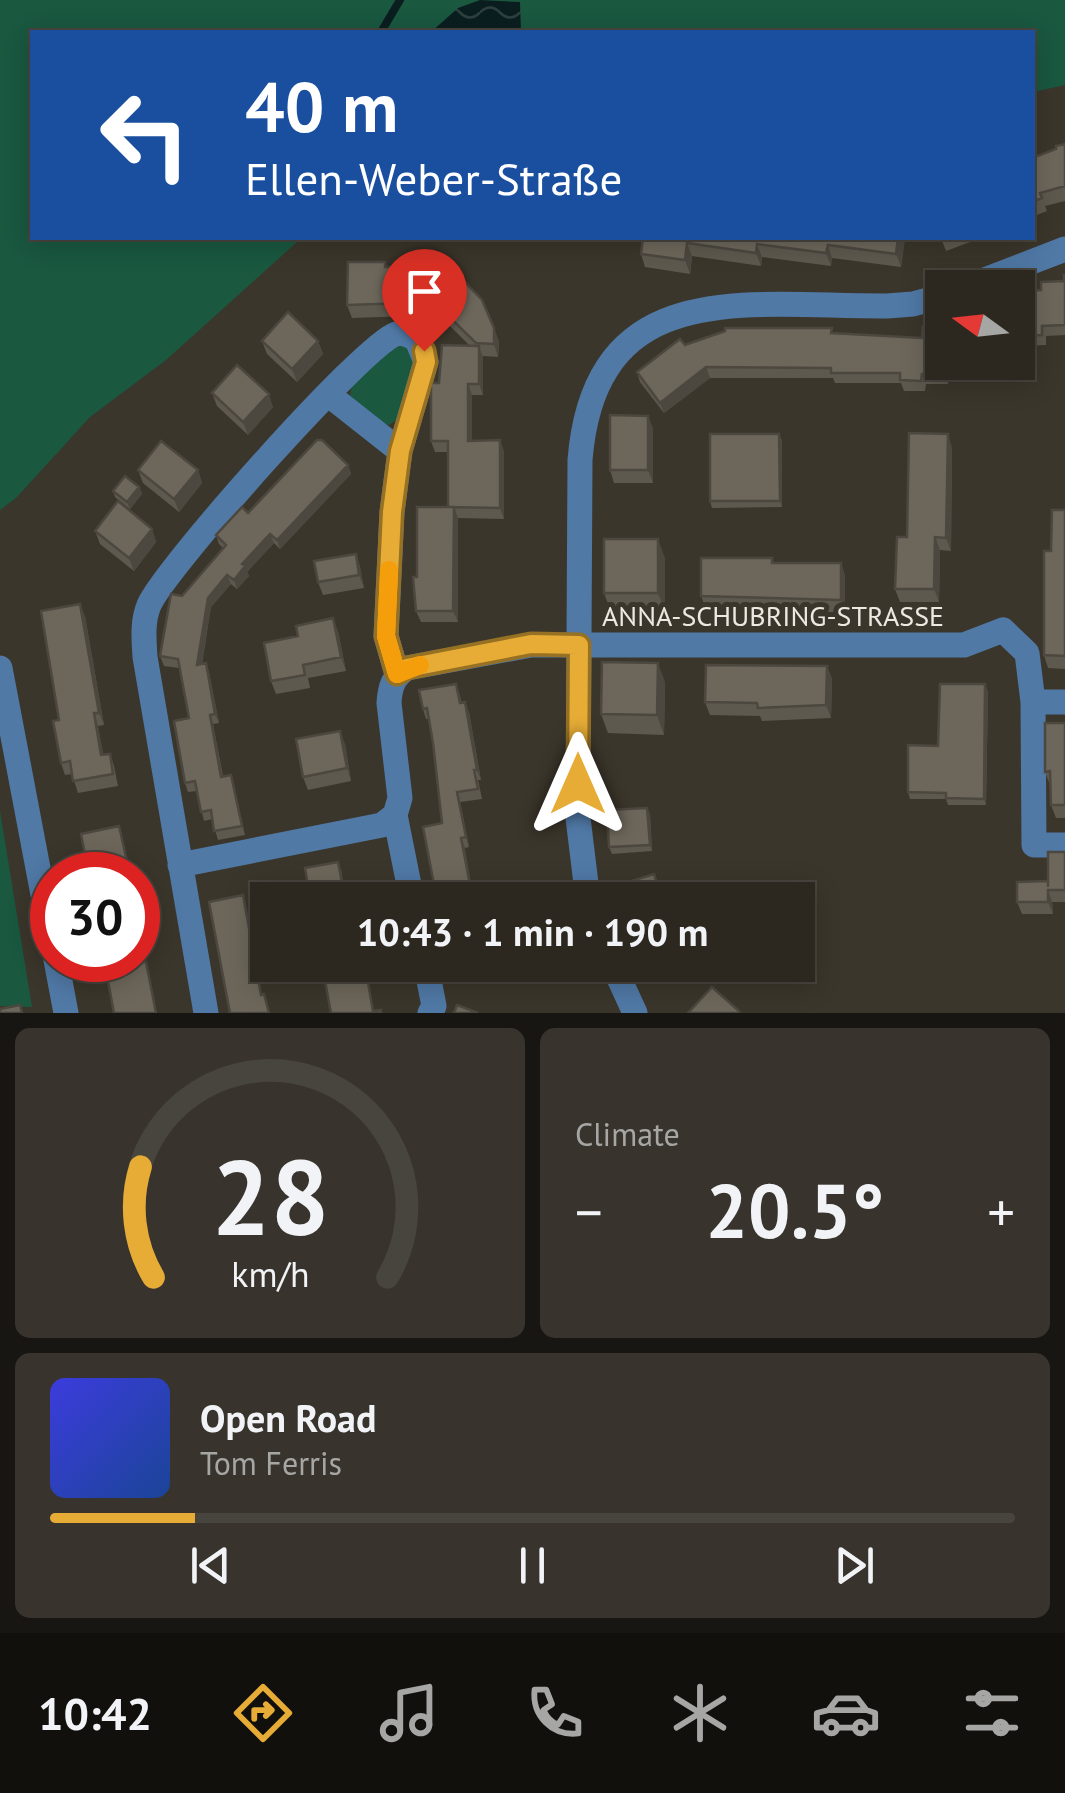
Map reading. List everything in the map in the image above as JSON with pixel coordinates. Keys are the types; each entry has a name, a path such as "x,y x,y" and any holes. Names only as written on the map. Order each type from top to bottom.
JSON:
{"street":[{"path":"1012,270 1065,250"},
{"path":"586,882 578,818 582,432 597,382 626,346 654,325 702,308 728,304 887,306 925,301"},
{"path":"206,1013 145,657 143,630 148,607 160,585 213,519 328,395 396,334 406,334 418,340 426,362 400,451 392,512 386,636 397,674"},
{"path":"328,395 400,451"},
{"name":"ANNA-SCHUBRING-STRASSE","path":"579,645 964,645 1003,630 1026,653 1032,702 1034,845 1065,845"},
{"path":"408,882 395,815 400,798 389,703 390,688 397,674 407,668 521,646 579,645"},
{"path":"0,668 35,852"},
{"path":"1032,702 1065,702"},
{"path":"180,866 382,825 395,815"},
{"path":"60,982 66,1013"},
{"path":"429,982 434,1006 430,1013"},
{"path":"621,982 635,1013"}],"green space":[{"path":"0,0 1065,0 1065,85 1035,92 1035,30 30,30 30,240 308,240 297,242 166,360 90,417 16,498 0,510"},
{"path":"403,345 416,358 399,418 389,425 373,421 350,397 352,383 391,350"},
{"path":"0,811 32,1007 0,1006"}],"water":[{"path":"480,0 520,2 521,30 433,30 458,8"}],"building":[{"path":"1065,144 1065,186 1040,193 1042,198 1035,201 1035,157"},
{"path":"643,240 898,240 896,254 828,245 826,253 757,244 756,253 687,243 685,260 641,254"},
{"path":"348,262 385,262 385,267 433,266 461,278 482,300 494,328 494,344 476,343 434,302 347,305"},
{"path":"1065,275 1065,325 1042,326 1042,335 1035,335 1035,290 1041,290 1041,282 1064,281"},
{"path":"288,312 318,341 292,369 262,341"},
{"path":"925,327 925,374 921,381 900,380 900,373 831,373 831,368 706,367 660,403 637,372 680,339 685,345 725,328 832,328 831,333 922,338"},
{"path":"442,345 479,346 479,384 468,384 468,441 500,440 500,508 448,507 448,441 431,441 431,383 439,383"},
{"path":"237,365 269,394 243,422 212,393"},
{"path":"610,415 648,416 648,470 610,470"},
{"path":"909,433 948,434 946,538 935,537 934,589 895,589 897,537 907,537"},
{"path":"710,434 779,434 780,501 710,501"},
{"path":"317,440 322,440 348,465 277,540 270,534 242,564 245,566 234,580 227,575 208,598 197,665 206,663 221,777 231,775 242,826 214,831 211,810 201,812 195,781 185,783 174,721 189,718 178,659 160,656 171,594 182,596 226,545 216,535 242,507 248,513"},
{"path":"161,441 198,470 174,499 138,470"},
{"path":"125,476 139,487 127,502 113,491"},
{"path":"118,501 152,529 129,558 95,531"},
{"path":"417,507 454,507 453,611 416,611 413,577 417,577"},
{"path":"1052,510 1065,510 1065,656 1044,655 1044,551 1051,551"},
{"path":"604,539 658,539 658,593 604,593"},
{"path":"356,554 359,575 318,582 314,561"},
{"path":"701,558 841,563 841,600 701,596"},
{"path":"80,604 99,713 94,713 101,755 110,754 113,774 73,781 70,761 61,763 53,721 59,720 41,611"},
{"path":"333,618 341,657 303,665 305,675 271,681 264,643 298,636 296,626"},
{"path":"602,662 658,663 657,715 601,714"},
{"path":"706,665 827,666 826,705 758,708 757,703 705,702"},
{"path":"456,684 460,703 465,702 478,789 457,792 470,882 434,882 423,827 442,823 427,708 423,709 419,690"},
{"path":"940,684 985,684 984,799 908,792 908,745 938,746"},
{"path":"1045,723 1065,723 1065,805 1051,805 1050,771 1045,772"},
{"path":"340,731 347,768 303,777 296,739"},
{"path":"647,808 650,845 609,847 607,810"},
{"path":"119,826 125,852 85,852 81,834"},
{"path":"1048,852 1065,852 1065,890 1048,890 1048,902 1017,902 1017,882 1048,881"},
{"path":"338,862 342,882 307,882 305,868"},
{"path":"654,874 656,882 628,882"},
{"path":"243,895 250,934 250,982 259,982 269,1013 230,1013 209,902"},
{"path":"108,982 150,982 156,1013 114,1013"},
{"path":"325,982 368,982 373,1011 381,1010 381,1013 331,1013"},
{"path":"712,987 739,1011 738,1013 688,1013"},
{"path":"20,1005 22,1013 0,1013 0,1009"},
{"path":"457,1005 478,1013 454,1013"}],"waterway":[{"path":"382,30 400,0"}],"slow traffic":[{"path":"389,570 386,636 397,674 420,665"}],"route":[{"path":"424,351 426,362 400,451 392,512 386,636 397,674 407,668 531,644 579,645 578,784"}]}
